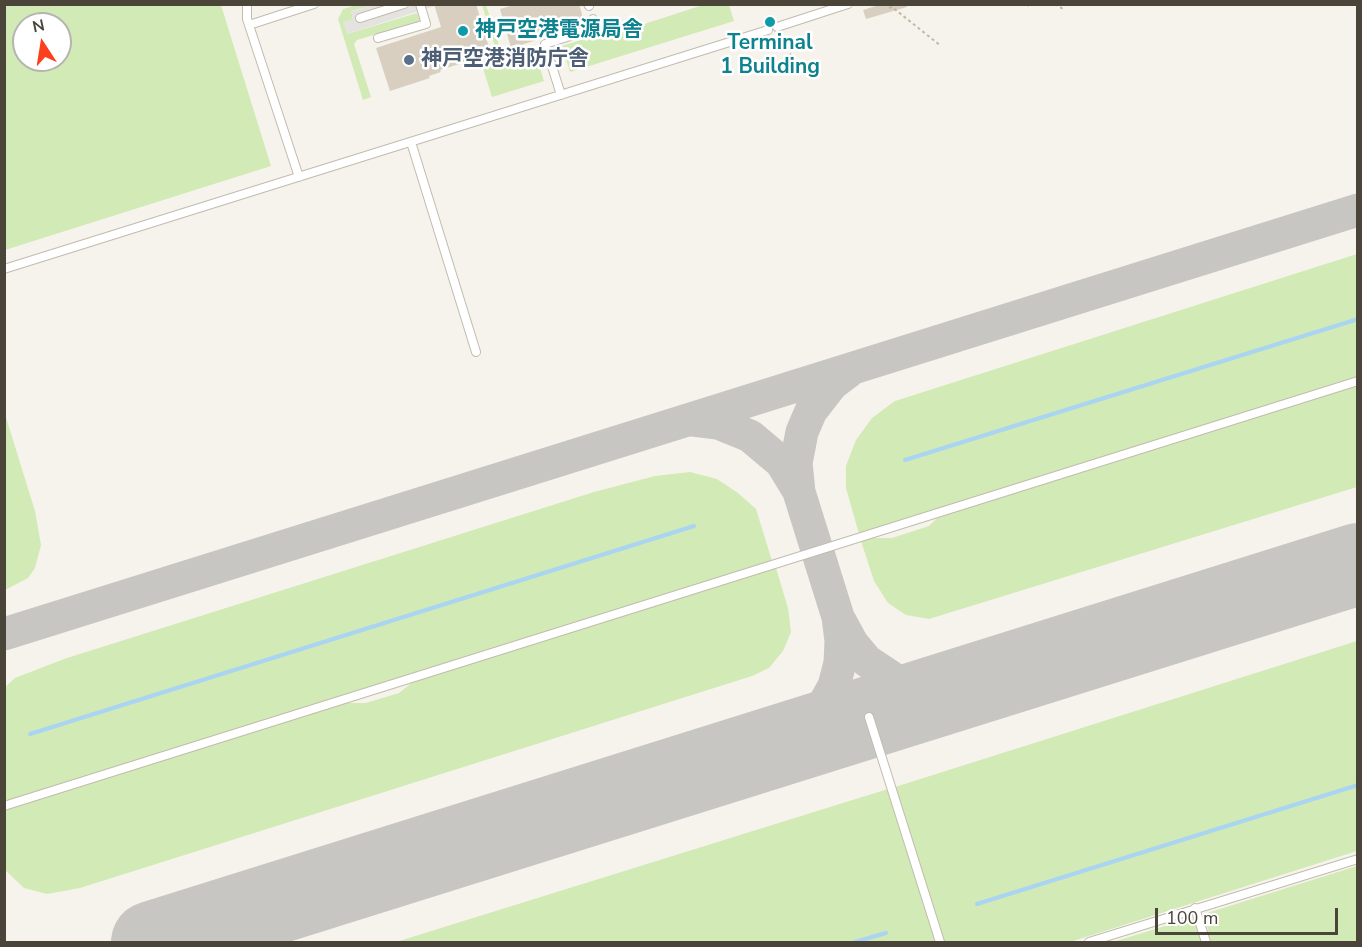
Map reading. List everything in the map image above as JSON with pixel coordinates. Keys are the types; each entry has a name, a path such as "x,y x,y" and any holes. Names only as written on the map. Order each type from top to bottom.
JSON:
{"lane":[{"path":"247,4 249,25 299,177"},
{"path":"249,25 314,4"},
{"path":"360,18 404,4"},
{"path":"378,38 426,24 420,4"},
{"path":"4,269 848,4"},
{"path":"561,95 545,44 592,29 595,25 593,19"},
{"path":"411,142 476,352"},
{"path":"4,806 1358,381"},
{"path":"869,717 940,942"},
{"path":"1089,942 1358,859"},
{"path":"1195,908 1206,942"}],"path":[{"path":"1055,4 1063,9"},
{"path":"889,8 892,7 941,46"},
{"path":"780,40 784,41 798,70"}],"green space":[{"path":"5,4 221,5 271,166 5,250"},
{"path":"357,5 373,5 351,11 353,19 347,34 417,13 420,21 357,40 354,44 371,97 363,100 338,19 343,9"},
{"path":"482,5 486,5 502,54 533,45 544,81 492,97 481,62 498,56"},
{"path":"703,5 729,5 734,21 570,72 562,46 606,32 607,36"},
{"path":"1357,254 1357,378 859,534 846,488 846,466 856,440 872,418 895,401"},
{"path":"1357,386 1357,487 929,619 906,615 888,603 874,581 861,541 872,538 892,538 929,526 939,516"},
{"path":"4,411 35,511 41,545 35,568 28,578 5,590"},
{"path":"690,472 717,479 756,509 772,561 5,802 5,687 15,678 64,659 594,492 655,476"},
{"path":"776,568 788,608 791,632 783,651 769,668 752,676 80,888 47,894 24,888 4,869 4,810 347,703 366,703 399,693 414,681"},
{"path":"1357,641 1357,851 1070,942 944,942 895,787"},
{"path":"888,789 936,942 396,942"},
{"path":"1357,866 1357,942 1211,942 1204,914"},
{"path":"1191,918 1195,920 1202,942 1113,942"}],"shaded area":[{"path":"373,5 438,5 347,34 343,22 353,19 351,11"}],"building":[{"path":"434,4 476,4 491,54 440,70 441,72 429,76 430,78 390,91 376,48 441,27"},
{"path":"517,4 579,4 585,25 511,48 500,9"},
{"name":"Terminal 1 Building","path":"882,4 906,4 907,7 866,19 863,10"}],"waterway":[{"path":"905,460 1358,319"},
{"path":"30,734 694,526"},
{"path":"977,904 1358,785"},
{"path":"855,942 886,933"}],"taxiway":[{"path":"4,634 1358,210"},
{"path":"770,749 803,729 819,713 834,686 840,663 841,641 838,617 799,492 796,463 802,432 811,411 832,384 848,372"},
{"path":"693,420 718,423 750,436 781,462 798,490"},
{"path":"840,621 852,643 867,661 897,681 935,690 965,688"}],"runway":[{"path":"152,942 1358,564"}],"place":[{"name":"Terminal 1 Building","path":"770,22"},
{"name":"神戸空港電源局舎","path":"463,31"},
{"name":"神戸空港消防庁舎","path":"409,60"}]}
